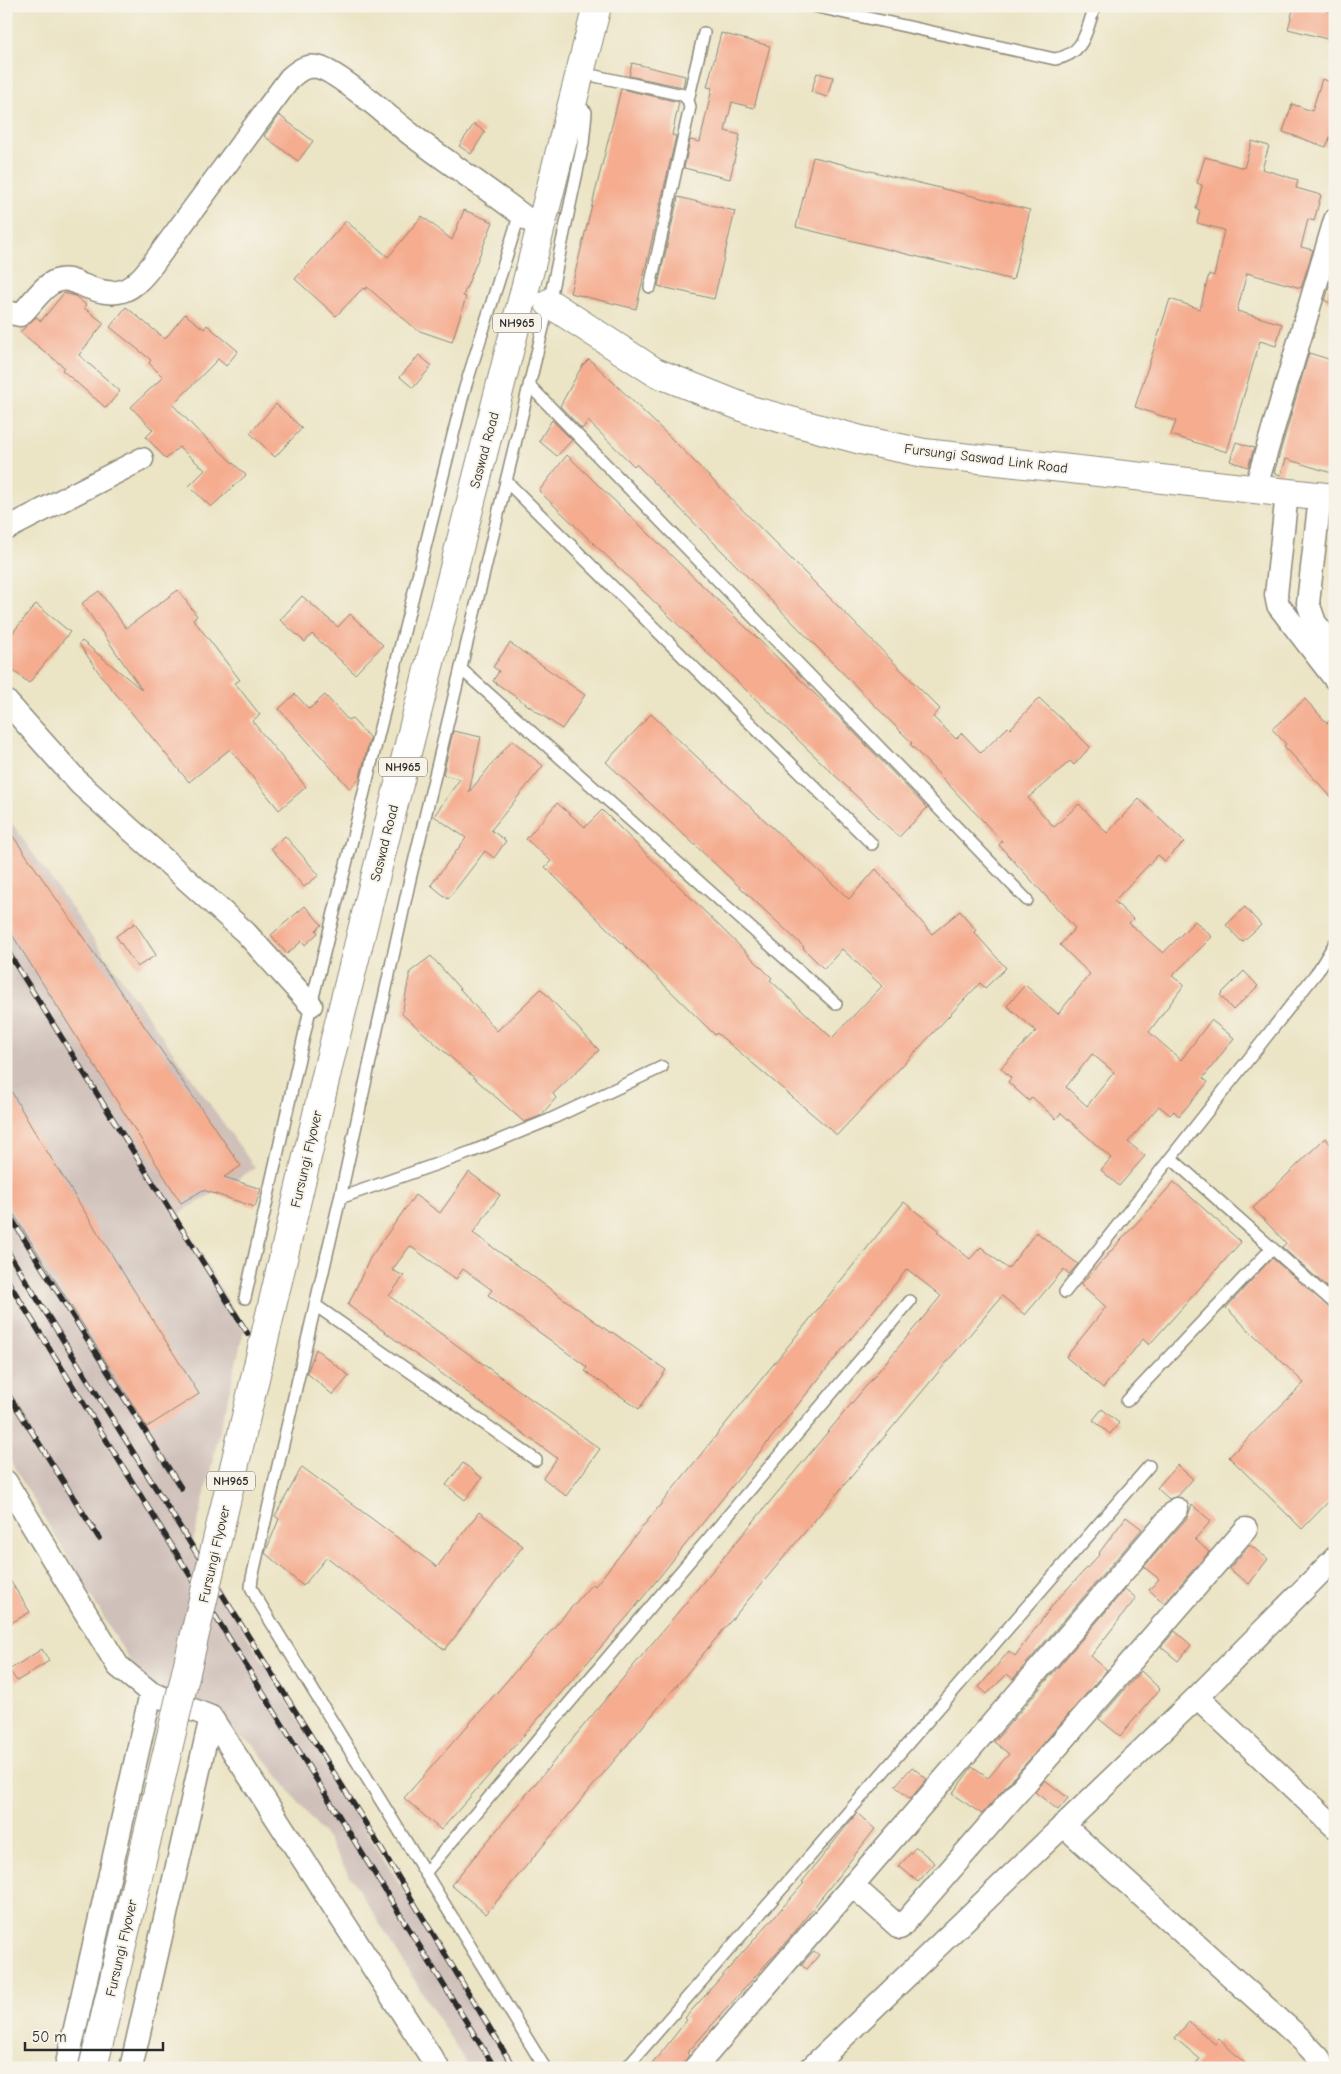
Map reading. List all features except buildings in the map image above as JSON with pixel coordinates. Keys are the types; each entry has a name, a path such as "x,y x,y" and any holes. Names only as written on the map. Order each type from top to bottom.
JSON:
{"main road":[{"name":"Saswad Road","path":"371,894 530,221 574,101 597,6"},
{"name":"Fursungi Saswad Link Road","path":"549,303 655,372 750,410 852,437 924,453 1328,497"},
{"name":"Fursungi Flyover","path":"93,2068 327,1069 371,894"}],"street":[{"path":"6,312 20,315 49,284 60,280 70,280 96,290 114,294 130,289 152,265 290,78 303,68 317,67 334,74 414,137 530,221"},
{"path":"1255,490 1333,231"},
{"path":"6,529 142,459"},
{"path":"1287,493 1276,595 1278,605 1335,678"},
{"path":"1328,497 1308,603 1315,624 1335,647"},
{"path":"6,701 80,784 246,934 311,1005"},
{"path":"6,1482 118,1666 151,1693 211,1717 438,2068"},
{"path":"695,2068 1177,1509"},
{"path":"852,1885 900,1928 1246,1529"},
{"path":"811,2068 1197,1697 1335,1558"},
{"path":"66,2068 151,1693"},
{"path":"1197,1697 1335,1827"},
{"path":"131,2068 211,1717"},
{"path":"1063,1825 1302,2040 1319,2058 1325,2068"}],"lane":[{"path":"813,6 1055,59 1070,56 1081,45 1095,6"},
{"path":"650,287 690,107 688,100 704,33"},
{"path":"581,72 683,96 688,100"},
{"path":"545,2068 251,1587 340,1198 410,879 549,303 583,144 586,112 574,101"},
{"path":"245,1298 311,1005 464,390 530,221"},
{"path":"529,385 1027,900"},
{"path":"506,481 872,844"},
{"path":"461,668 836,1004"},
{"path":"1065,1292 1318,971 1335,943"},
{"path":"340,1198 472,1152 549,1120 662,1067"},
{"path":"1171,1158 1335,1304"},
{"path":"1127,1401 1272,1248"},
{"path":"425,1873 910,1301"},
{"path":"315,1305 536,1460"},
{"path":"626,2068 1149,1466"}],"shaded area":[{"path":"6,815 255,1168 179,1214 244,1330 192,1547 513,2068 469,2068 327,1839 253,1744 148,1691 6,1454"}],"railway":[{"path":"6,949 248,1334"},
{"path":"6,1210 181,1488"},
{"path":"6,1249 371,1832 514,2068"},
{"path":"6,1278 495,2068"},
{"path":"6,1391 99,1538"}]}
